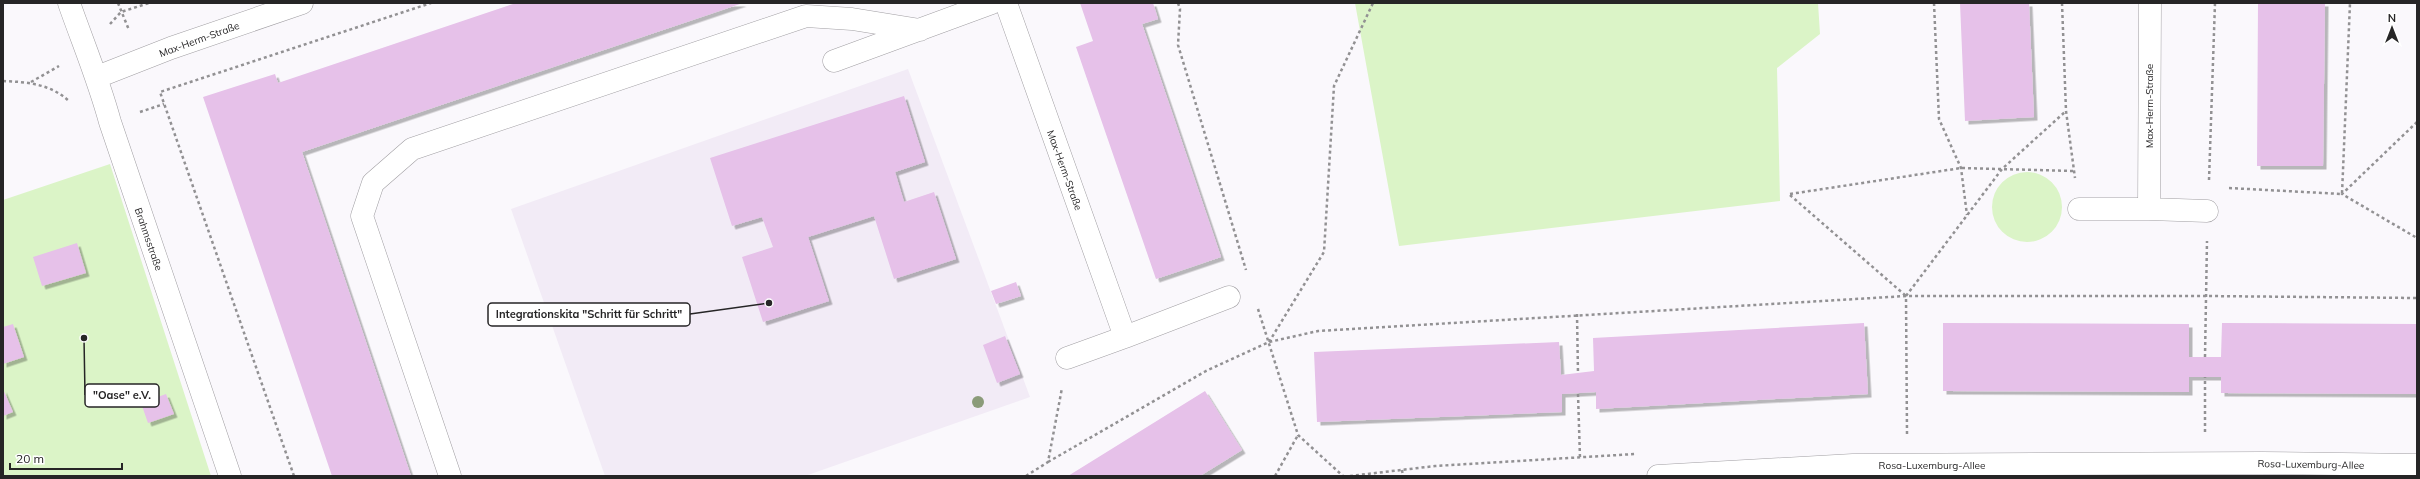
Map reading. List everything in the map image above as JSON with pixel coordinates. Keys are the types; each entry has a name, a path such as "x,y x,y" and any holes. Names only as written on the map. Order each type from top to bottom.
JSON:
{"street":[{"name":"Brahmsstraße","path":"69,3 97,77 124,164 230,476"},
{"name":"Max-Herm-Straße","path":"97,77 171,48 302,3"},
{"path":"834,61 992,3"},
{"name":"Max-Herm-Straße","path":"1006,3 1125,337"},
{"name":"Max-Herm-Straße","path":"2149,209 2150,3"},
{"path":"453,473 362,216 373,183 412,149 806,16 849,11 920,30"},
{"path":"2079,209 2207,210"},
{"path":"1067,358 1229,297"},
{"name":"Rosa-Luxemburg-Allee","path":"1658,476 1853,465 2206,470 2417,465"}],"path":[{"path":"118,3 121,12 149,3"},
{"path":"294,476 160,92 431,3"},
{"path":"1178,3 1180,9 1178,45 1251,287 1298,436 1343,476"},
{"path":"1269,342 1324,252 1334,86 1373,3"},
{"path":"1934,3 1939,119 1961,168 1967,216"},
{"path":"2062,3 2066,111 2079,209"},
{"path":"2206,357 2207,210 2215,3"},
{"path":"2342,194 2350,3"},
{"path":"1907,440 1906,296 2002,169 2066,111"},
{"path":"2342,194 2417,122"},
{"path":"1906,296 1790,194 1961,168 2074,171"},
{"path":"2208,187 2342,194 2417,238"},
{"path":"1229,297 1251,287"},
{"path":"1026,476 1206,371 1269,342 1318,331 1577,314 1906,296 2417,298"},
{"path":"1577,314 1578,374"},
{"path":"1048,462 1067,358"},
{"path":"2206,377 2206,428"},
{"path":"1578,394 1580,458"},
{"path":"1275,476 1298,436"},
{"path":"1402,470 1403,476"}],"shaded area":[{"path":"908,69 1030,397 805,476 605,476 511,209"}],"green space":[{"path":"1355,3 1818,3 1820,34 1777,68 1780,201 1399,246"},
{"path":"110,164 211,476 3,476 3,200"},
{"path":"2027,172 2046,178 2056,188 2062,207 2056,226 2046,236 2027,242 2008,236 1998,226 1992,207 1998,188 2008,178"}],"building":[{"path":"516,3 743,3 302,152 411,476 332,476 203,97 275,74 278,83"},
{"path":"1080,3 1153,3 1158,19 1142,24 1221,257 1156,279 1076,47 1093,41"},
{"path":"1960,3 2029,3 2034,117 1965,121"},
{"path":"2258,3 2325,3 2323,166 2257,166"},
{"path":"904,96 925,162 895,172 904,202 934,192 956,259 894,279 874,216 808,237 829,301 763,322 742,257 773,247 762,217 732,226 710,158"},
{"path":"77,243 86,273 42,286 33,257"},
{"path":"1016,282 1021,296 996,304 991,291"},
{"path":"1864,323 1868,394 1596,409 1596,392 1562,394 1562,412 1317,422 1314,352 1559,342 1561,375 1594,371 1593,338"},
{"path":"1943,323 2189,324 2189,357 2221,357 2222,323 2417,324 2417,394 2221,393 2221,377 2189,377 2189,392 1943,391"},
{"path":"13,324 24,357 3,364 3,327"},
{"path":"1005,336 1020,374 997,383 983,345"},
{"path":"3,389 13,412 3,416"},
{"path":"1205,391 1242,450 1200,476 1068,476"},
{"path":"166,394 174,414 148,423 141,403"}],"place":[{"name":"Integrationskita \"Schritt für Schritt\"","path":"769,303"},
{"name":"\"Oase\" e.V.","path":"84,338"}]}
